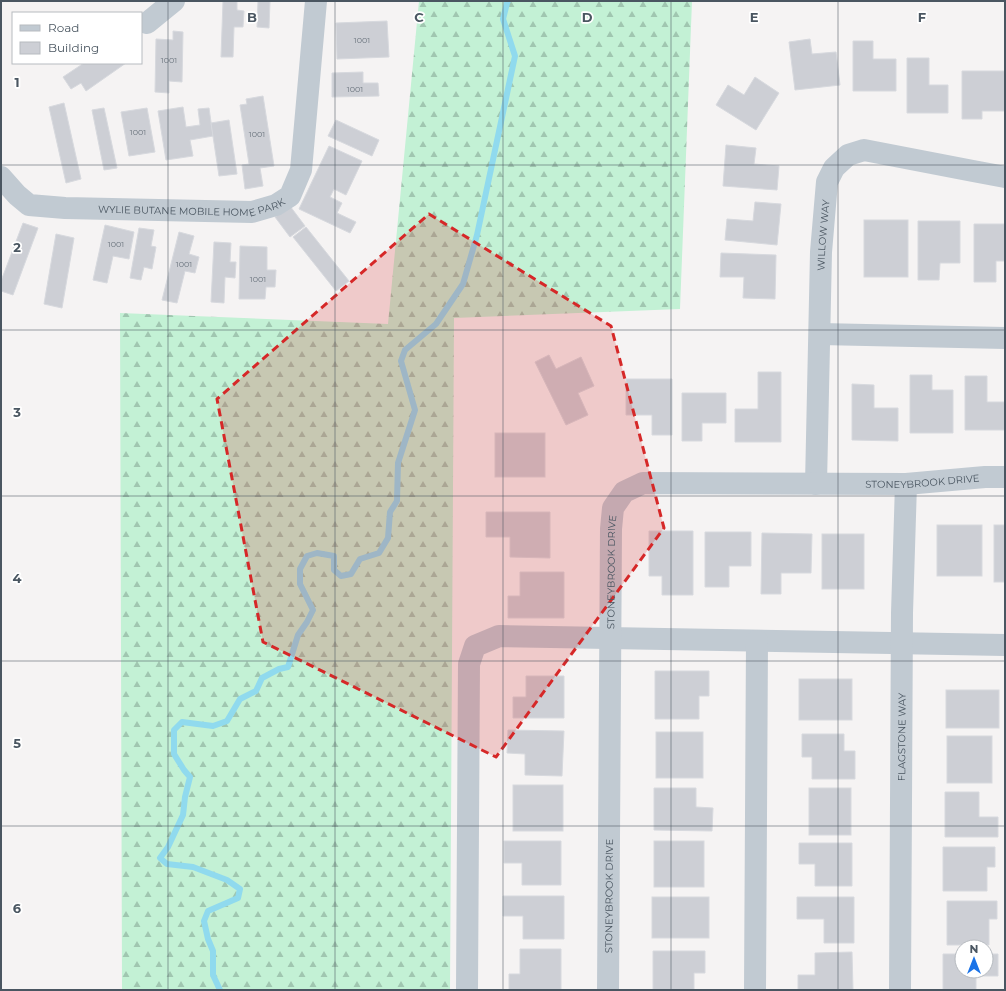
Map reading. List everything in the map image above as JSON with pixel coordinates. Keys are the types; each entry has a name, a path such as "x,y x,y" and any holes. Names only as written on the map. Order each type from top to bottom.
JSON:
{"street":[{"path":"147,23 174,1"},
{"name":"WYLIE BUTANE MOBILE HOME PARK","path":"1,177 17,195 29,204 65,208 252,212 276,204 290,196 301,170 316,1"},
{"name":"WILLOW WAY","path":"816,484 821,252 827,182 834,168 848,155 864,150 1005,177"},
{"path":"820,334 1005,338"},
{"name":"STONEYBROOK DRIVE","path":"608,990 611,529 613,508 624,492 643,483 906,484 985,477 1005,477"},
{"name":"FLAGSTONE WAY","path":"900,990 901,643 906,484"},
{"path":"467,990 469,664 475,646 499,636 1005,645"},
{"path":"756,990 757,640"}],"highlighted area":[{"path":"429,214 611,326 664,528 496,757 263,642 217,399"}],"green space":[{"path":"419,1 692,1 680,309 454,318 450,990 122,990 120,313 388,324"}],"building":[{"path":"223,1 237,1 237,10 244,11 243,27 234,27 233,57 221,57"},
{"path":"258,1 270,1 269,28 257,27"},
{"path":"387,21 389,57 337,59 336,23"},
{"path":"173,31 183,32 182,82 169,81 169,93 155,92 156,39 173,40"},
{"path":"810,39 812,54 836,52 840,85 795,90 789,42"},
{"path":"853,41 873,41 873,59 896,59 896,91 853,91"},
{"path":"907,58 929,58 929,85 948,85 948,113 907,113"},
{"path":"82,64 125,64 86,91 81,83 71,89 63,77"},
{"path":"962,71 1005,71 1005,111 982,111 982,119 962,119"},
{"path":"363,72 363,83 378,83 379,96 332,97 332,73"},
{"path":"755,77 779,93 756,130 716,105 728,85 744,95"},
{"path":"263,96 274,166 260,168 263,186 245,189 242,165 249,164 240,105 247,104 246,99"},
{"path":"64,103 81,179 66,183 49,107"},
{"path":"183,107 186,127 200,125 198,109 209,108 213,136 190,140 193,156 166,160 158,111"},
{"path":"104,108 117,168 104,170 92,110"},
{"path":"147,108 155,152 129,156 121,112"},
{"path":"229,120 237,174 219,176 211,123"},
{"path":"336,120 379,140 372,156 328,136"},
{"path":"726,145 756,148 754,164 779,166 777,190 723,186"},
{"path":"329,146 362,161 346,195 334,189 330,197 342,203 337,213 356,222 350,233 299,209"},
{"path":"755,202 781,204 777,245 725,240 727,219 753,221"},
{"path":"290,206 305,226 290,237 275,217"},
{"path":"864,220 908,220 908,277 864,277"},
{"path":"918,221 960,221 960,263 940,263 939,280 918,280"},
{"path":"23,223 38,228 13,295 1,291 1,281"},
{"path":"974,224 1005,224 1005,261 996,261 996,282 974,282"},
{"path":"105,225 134,232 129,259 113,256 107,283 93,280"},
{"path":"306,227 349,281 336,291 293,237"},
{"path":"139,228 154,230 151,246 156,247 152,269 144,267 141,280 130,278"},
{"path":"179,232 194,236 189,254 199,257 195,273 185,271 177,303 162,300"},
{"path":"56,234 74,238 62,308 44,304"},
{"path":"214,242 231,243 230,262 236,262 235,278 225,277 224,303 211,302"},
{"path":"240,246 267,247 267,270 276,270 275,287 266,287 265,299 239,299"},
{"path":"721,253 776,255 775,299 743,298 744,277 720,277"},
{"path":"549,355 556,369 581,357 594,386 578,393 588,415 566,425 535,362"},
{"path":"758,372 781,372 781,442 735,442 735,409 758,409"},
{"path":"910,375 932,375 932,390 953,390 953,433 910,433"},
{"path":"965,376 987,376 987,402 1005,402 1005,430 965,430"},
{"path":"626,379 672,379 672,435 652,435 652,415 626,415"},
{"path":"852,384 874,385 874,408 898,408 898,441 852,440"},
{"path":"682,393 726,393 726,423 702,423 702,441 682,441"},
{"path":"495,433 545,433 545,477 495,477"},
{"path":"486,512 550,512 550,558 510,557 510,537 486,537"},
{"path":"937,525 982,525 982,576 937,576"},
{"path":"994,525 1005,525 1005,582 994,582"},
{"path":"649,531 693,531 693,595 662,595 662,576 649,576"},
{"path":"705,532 751,532 751,566 729,566 729,587 705,587"},
{"path":"762,533 812,534 811,573 781,573 781,594 761,594"},
{"path":"822,534 864,534 864,589 822,589"},
{"path":"520,572 564,572 564,618 508,618 508,596 520,596"},
{"path":"655,671 709,671 709,696 699,696 699,719 655,719"},
{"path":"526,676 564,676 564,718 513,718 513,697 526,697"},
{"path":"799,679 852,679 852,720 799,720"},
{"path":"946,690 999,690 999,728 946,728"},
{"path":"508,730 564,731 562,776 525,775 525,754 507,753"},
{"path":"656,732 703,732 703,778 656,778"},
{"path":"802,734 844,734 844,751 855,751 855,779 812,779 812,757 802,757"},
{"path":"947,736 992,736 992,783 947,783"},
{"path":"513,785 563,785 563,831 513,831"},
{"path":"654,788 696,788 696,807 713,808 712,831 654,830"},
{"path":"809,788 851,788 851,835 809,835"},
{"path":"945,792 979,792 979,817 998,817 998,837 945,837"},
{"path":"504,841 561,841 561,885 522,885 522,863 504,863"},
{"path":"654,841 704,841 704,887 654,887"},
{"path":"799,843 852,843 852,886 815,886 815,864 799,864"},
{"path":"943,847 995,847 995,867 987,867 987,891 943,891"},
{"path":"503,896 564,896 564,939 523,939 523,916 503,916"},
{"path":"652,897 709,897 709,938 652,938"},
{"path":"797,897 854,897 854,943 824,943 824,919 797,919"},
{"path":"947,901 997,901 997,919 989,919 989,939 954,939 954,945 947,945"},
{"path":"520,949 561,949 561,990 509,990 509,974 520,974"},
{"path":"653,951 705,951 705,973 694,973 694,990 653,990"},
{"path":"852,952 853,990 798,990 798,975 815,975 815,953"},
{"path":"943,954 954,954 954,979 976,979 976,990 943,990"},
{"path":"994,954 998,954 998,976 994,976"}],"waterway":[{"path":"220,990 213,975 213,951 208,939 204,921 208,911 238,898 240,889 227,880 193,867 167,864 160,858 168,847 183,815 185,797 190,777 174,754 174,730 182,722 213,726 227,721 240,699 256,691 262,678 279,669 288,667 298,635 313,610 300,584 300,569 307,556 317,553 334,556 334,570 341,576 351,574 360,559 379,553 388,538 390,512 397,501 398,463 415,410 401,361 405,350 436,324 463,284 477,235 515,56 503,19 508,1"}]}
